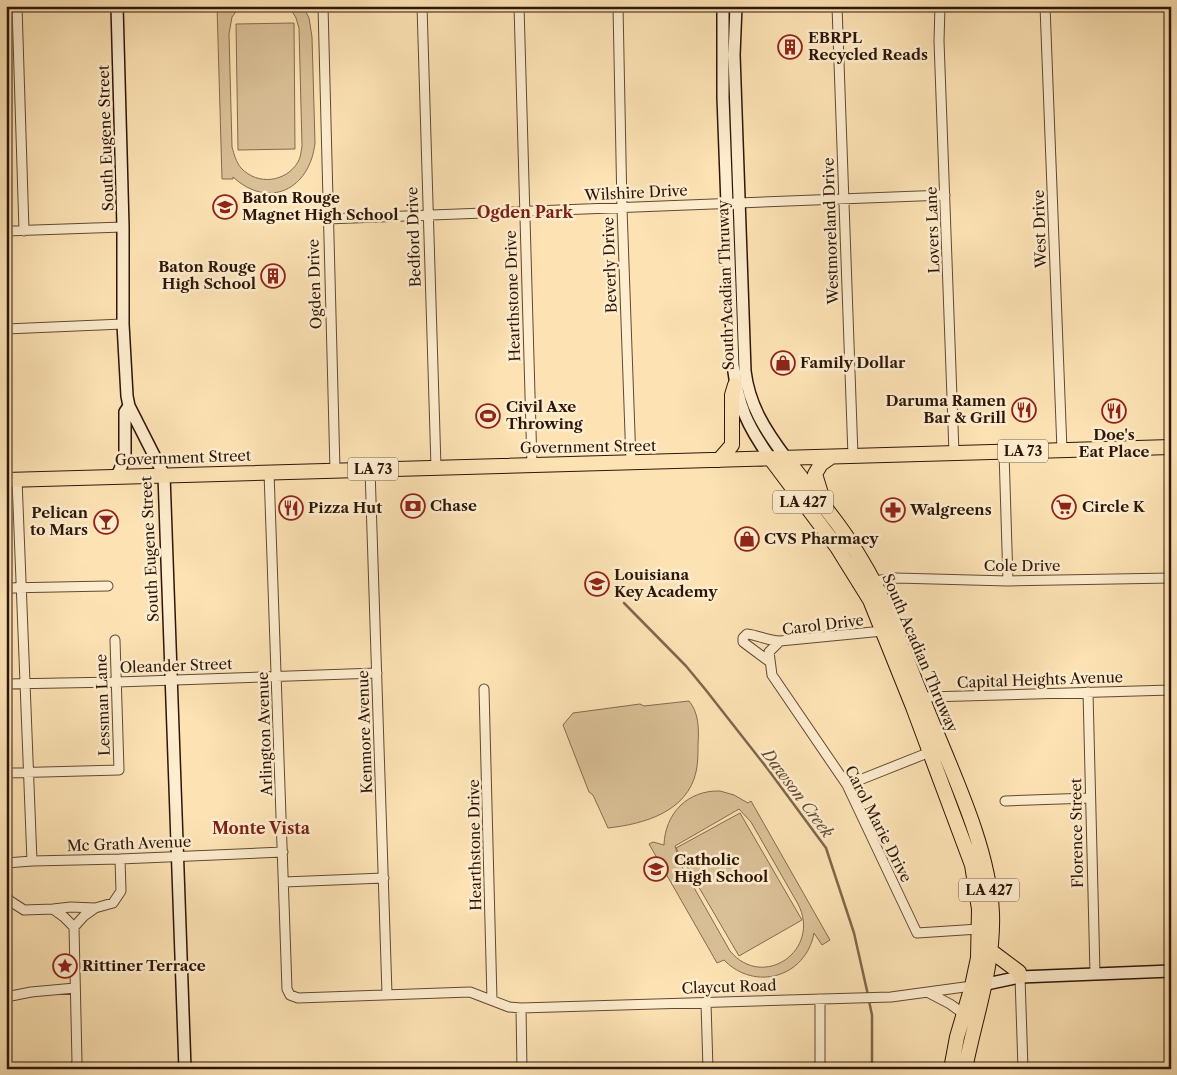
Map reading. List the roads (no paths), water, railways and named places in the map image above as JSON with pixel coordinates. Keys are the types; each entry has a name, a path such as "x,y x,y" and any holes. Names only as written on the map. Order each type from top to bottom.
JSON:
{"main road":[{"path":"719,460 732,445 732,395 735,385"},
{"name":"Government Street","path":"12,479 1171,447"},
{"path":"826,510 815,474 818,467 830,457"},
{"name":"South Acadian Thruway","path":"770,458 847,561 870,600 918,703"},
{"name":"South Acadian Thruway","path":"786,458 857,553 874,581 894,624 972,865 977,893 979,985 964,1069"},
{"name":"South Acadian Thruway","path":"936,750 978,840 986,868 992,913 991,951 979,985 964,1014 957,1037 951,1069"},
{"path":"991,951 1019,972 1020,977"}],"street":[{"path":"17,6 24,231"},
{"name":"South Eugene Street","path":"117,6 123,227 123,324 129,406 164,475 185,1069"},
{"name":"Ogden Drive","path":"323,6 327,219 335,470"},
{"name":"Bedford Drive","path":"422,6 436,467"},
{"name":"Hearthstone Drive","path":"518,6 532,465"},
{"name":"Beverly Drive","path":"618,6 630,462"},
{"name":"South Acadian Thruway","path":"723,6 727,202 735,385 745,419 770,458"},
{"name":"South Acadian Thruway","path":"736,6 734,46 745,377 757,415 768,434 786,458"},
{"name":"Westmoreland Drive","path":"836,6 853,456"},
{"name":"Lovers Lane","path":"940,6 939,41 954,453"},
{"name":"West Drive","path":"1045,6 1062,450"},
{"name":"Wilshire Drive","path":"327,219 945,195"},
{"path":"6,231 123,227"},
{"path":"6,330 123,324"},
{"path":"117,476 125,458 125,412 129,406"},
{"path":"1004,452 1008,581"},
{"name":"Kenmore Avenue","path":"370,469 387,994"},
{"name":"Arlington Avenue","path":"269,472 287,990 290,995"},
{"path":"12,479 22,588 32,861"},
{"name":"Cole Drive","path":"874,581 896,578 1008,581 1171,578"},
{"path":"6,588 108,586"},
{"name":"Carol Drive","path":"770,652 780,641 883,631"},
{"path":"770,662 748,647 743,642 743,638 746,634 769,641 780,641"},
{"name":"Lessman Lane","path":"28,773 119,770 115,640"},
{"name":"Carol Marie Drive","path":"770,652 772,674 846,785 916,933 979,929"},
{"name":"Oleander Street","path":"6,684 377,673"},
{"name":"Hearthstone Drive","path":"484,689 492,1000"},
{"name":"Capital Heights Avenue","path":"918,703 927,697 1171,690"},
{"name":"Florence Street","path":"1088,692 1094,973"},
{"path":"846,785 936,750"},
{"path":"6,773 28,773"},
{"path":"1005,801 1090,798"},
{"name":"Mc Grath Avenue","path":"6,864 32,861 282,852"},
{"path":"6,895 10,901 24,910 71,906 95,908 113,903 121,891 120,859"},
{"path":"284,882 384,878"},
{"path":"74,1069 77,1062 74,928 84,916 95,908"},
{"path":"53,909 74,928"},
{"name":"Claycut Road","path":"290,995 298,998 470,992 508,1007 521,1008 857,999 891,998 929,993 1020,977 1171,971"},
{"path":"1020,977 1023,1069"},
{"path":"6,997 31,992 74,988"},
{"path":"929,993 964,1014"},
{"path":"820,999 820,1069"},
{"path":"706,1002 708,1069"},
{"path":"521,1008 522,1069"}],"waterway":[{"name":"Dawson Creek","path":"624,603 686,666 705,689 826,848 854,933 868,995"},
{"name":"Dawson Creek","path":"869,1001 872,1015 872,1069"}],"place":[{"name":"EBRPL Recycled Reads","path":"790,47"},
{"name":"Baton Rouge Magnet High School","path":"225,207"},
{"name":"Baton Rouge High School","path":"273,276"},
{"name":"Family Dollar","path":"783,363"},
{"name":"Daruma Ramen Bar & Grill","path":"1024,410"},
{"name":"Doe's Eat Place","path":"1114,411"},
{"name":"Civil Axe Throwing","path":"488,416"},
{"name":"Chase","path":"413,506"},
{"name":"Circle K","path":"1064,507"},
{"name":"Pizza Hut","path":"291,508"},
{"name":"Walgreens","path":"893,510"},
{"name":"Pelican to Mars","path":"106,522"},
{"name":"CVS Pharmacy","path":"747,539"},
{"name":"Louisiana Key Academy","path":"597,584"},
{"name":"Catholic High School","path":"656,869"},
{"name":"Rittiner Terrace","path":"65,966"}],"district":[{"name":"Ogden Park","path":"525,212"},
{"name":"Monte Vista","path":"261,828"}]}
